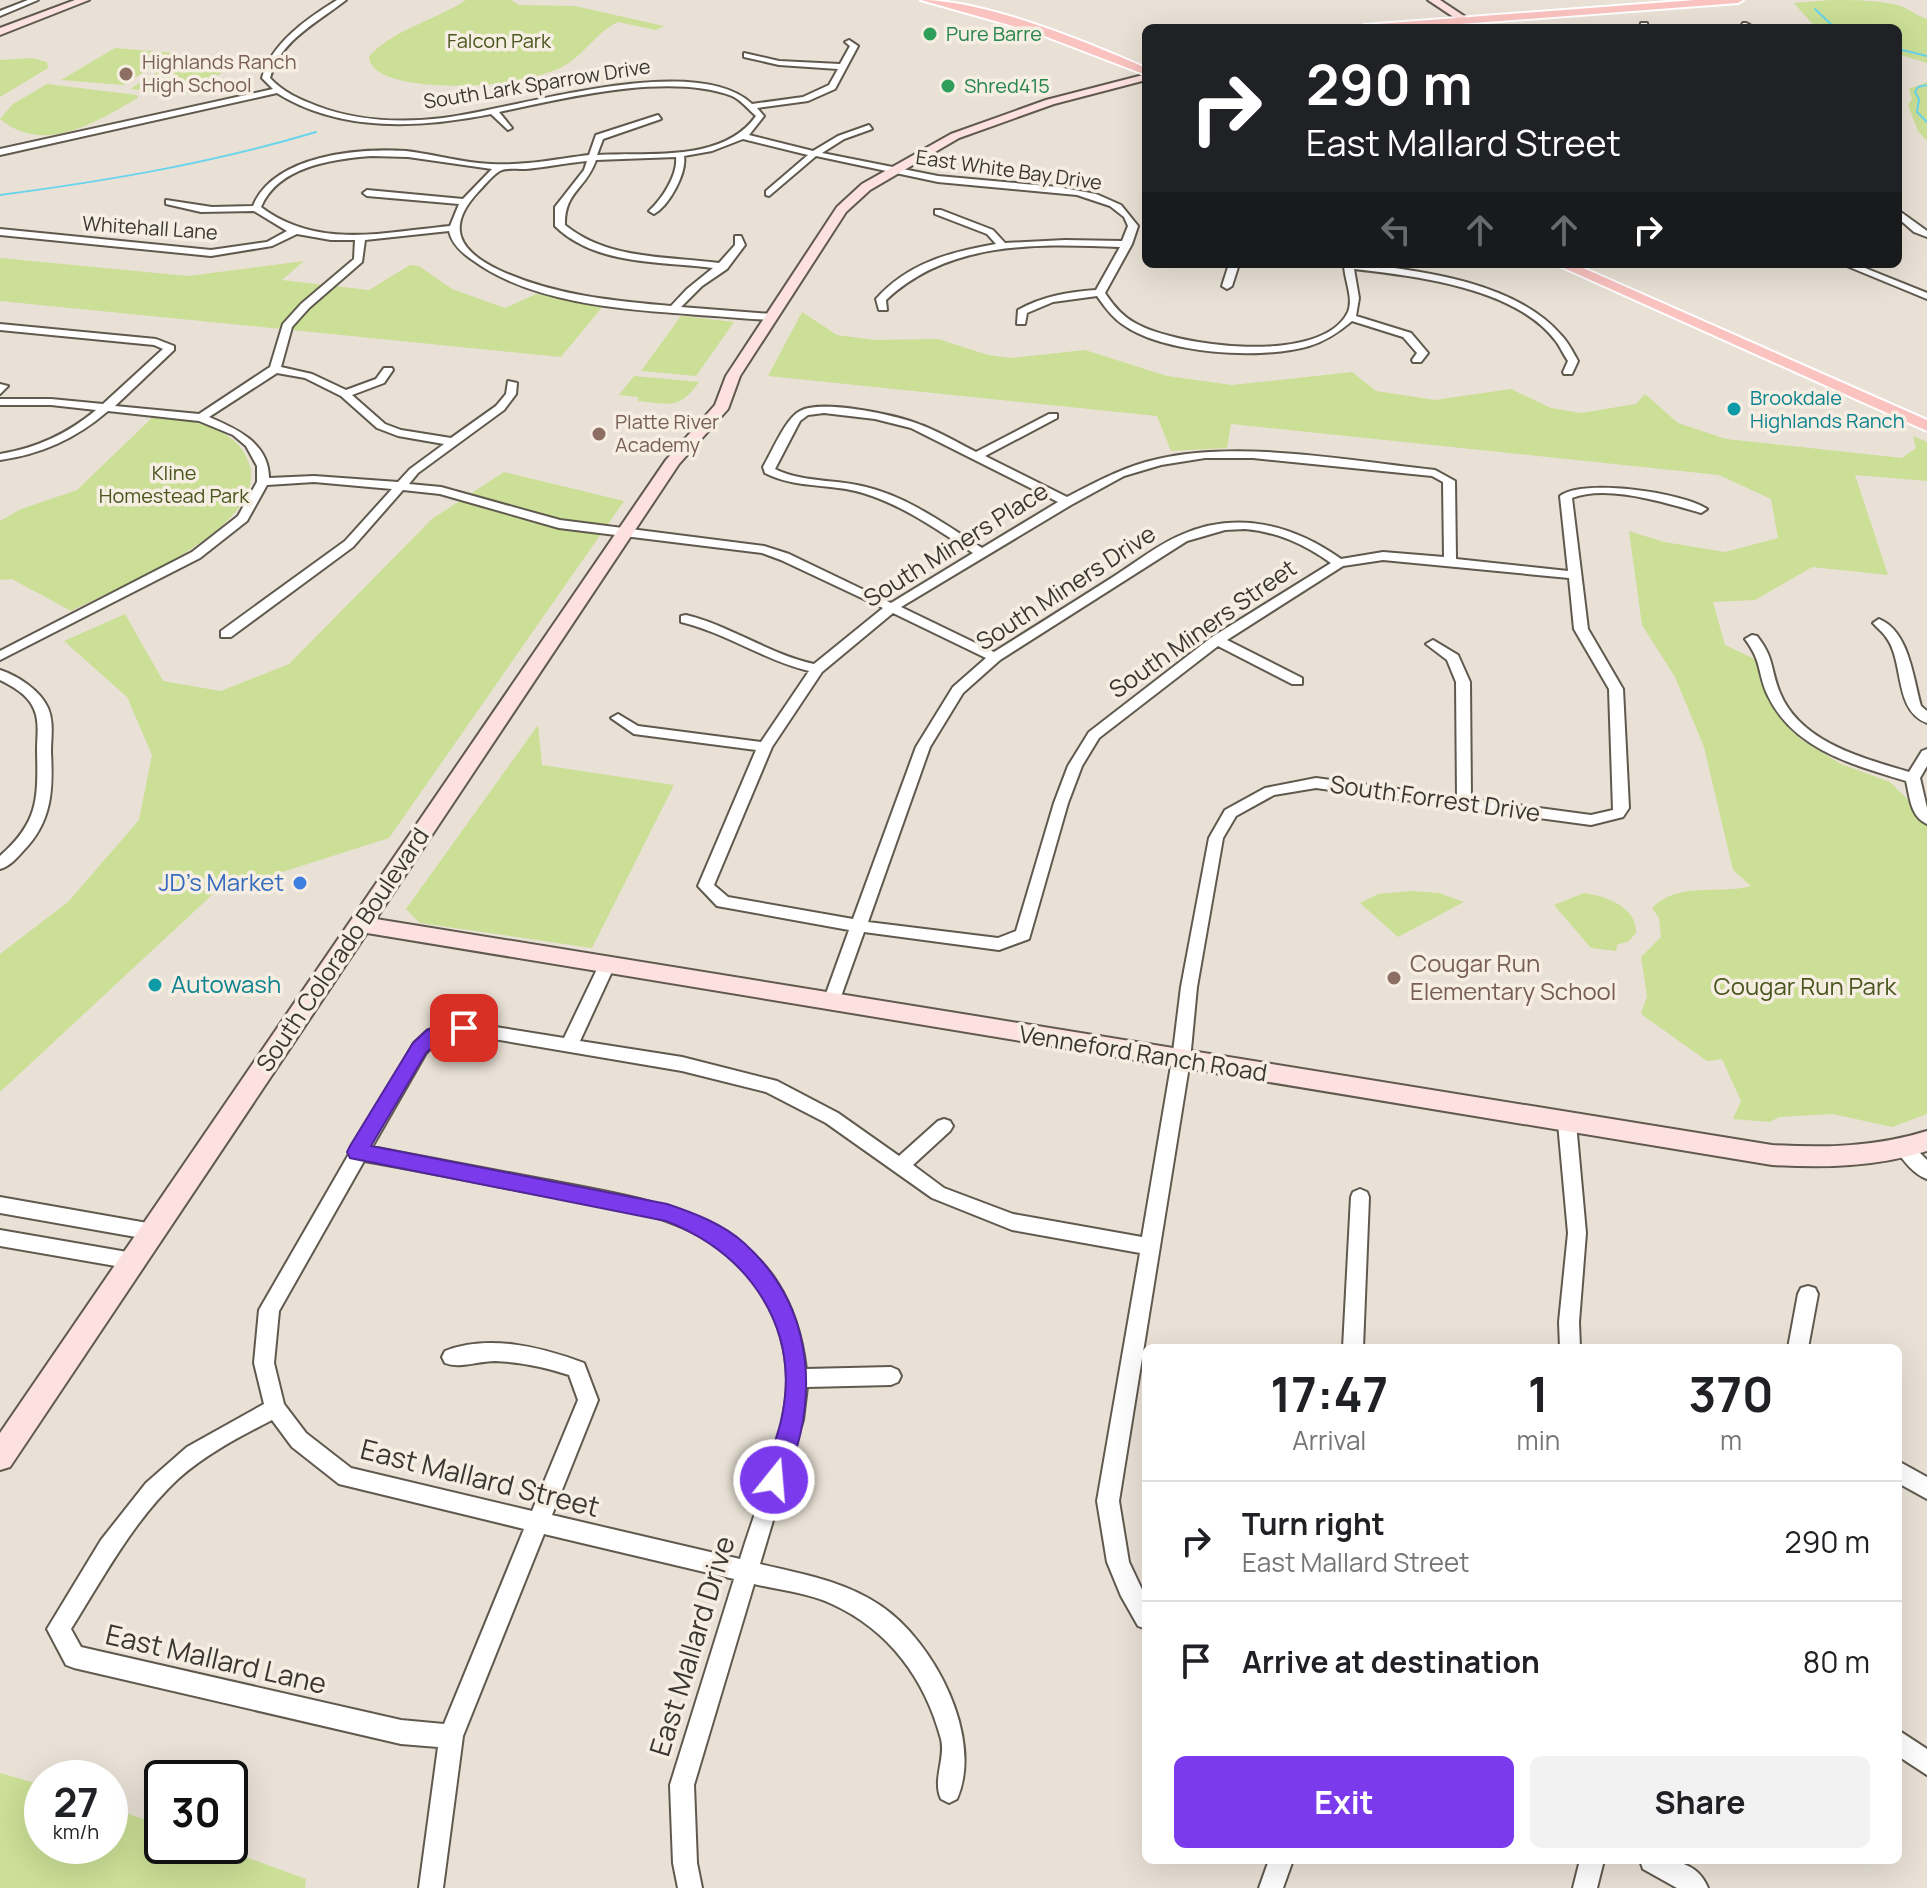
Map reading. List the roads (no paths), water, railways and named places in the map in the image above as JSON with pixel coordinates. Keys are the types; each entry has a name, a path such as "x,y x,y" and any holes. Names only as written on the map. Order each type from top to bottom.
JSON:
{"main road":[{"path":"0,32 52,15 84,0"},
{"path":"926,0 1005,18 1114,57 1142,74"},
{"path":"948,0 997,12 1005,18"},
{"path":"1433,0 1466,24 1738,0"},
{"path":"1073,43 1080,50 1142,74"},
{"name":"South Colorado Boulevard","path":"0,1457 688,443 706,430 723,405 731,390 733,376 841,210 892,170 955,136 1033,111 1057,107 1142,77"},
{"path":"1571,268 1927,426"},
{"name":"Venneford Ranch Road","path":"360,924 1567,1123 1807,1158 1916,1145"}],"street":[{"path":"0,14 34,0"},
{"path":"0,152 276,91 266,78 266,70 276,52 342,0"},
{"path":"256,208 266,188 301,167 333,159 407,154 499,168 593,157 680,155 705,151 741,136 757,124 760,116 755,106 820,94 832,87 854,46 849,42"},
{"path":"747,55 779,63 844,67"},
{"name":"South Lark Sparrow Drive","path":"276,91 333,115 375,121 441,120 495,113 657,83 719,88 738,93 755,106"},
{"path":"495,113 508,128"},
{"path":"658,117 599,137 588,170 560,207 560,226 571,238 633,256 724,267"},
{"path":"769,193 795,168 853,131 869,127"},
{"path":"741,136 892,170"},
{"path":"654,211 663,204 664,193 681,171 683,164 680,155"},
{"path":"499,168 465,202 453,228 455,238 477,262 517,282 587,299 772,317"},
{"name":"East White Bay Drive","path":"892,170 939,180 1096,197 1118,206 1129,216 1133,226 1127,244"},
{"path":"367,193 465,202"},
{"path":"169,202 186,208 222,211 256,208 280,225 318,236 360,236 453,228"},
{"path":"938,212 990,232 1003,246"},
{"path":"1902,217 1917,230 1927,234"},
{"name":"Whitehall Lane","path":"0,232 211,253 269,244 295,231"},
{"path":"201,418 275,369 287,326 305,306 359,260 360,236"},
{"path":"675,308 688,291 724,267 740,245 738,238"},
{"path":"883,308 881,299 887,291 922,269 950,258 1003,246 1062,241 1127,244"},
{"path":"1100,293 1106,275 1127,244"},
{"path":"1227,286 1233,268"},
{"path":"1100,293 1112,311 1133,327 1175,342 1218,349 1274,349 1310,341 1335,330 1350,317 1356,300 1348,276 1349,268"},
{"path":"1372,268 1424,275 1464,286 1528,312 1551,331 1570,353 1573,361 1568,372"},
{"path":"1424,275 1429,268"},
{"path":"1857,268 1927,296"},
{"path":"1021,322 1022,312 1033,305 1060,296 1100,293"},
{"path":"1350,317 1407,335 1423,353 1417,360"},
{"path":"0,327 168,345 170,348 75,434 28,453 0,457"},
{"path":"275,369 308,376 345,394 381,426 398,433 452,442"},
{"path":"345,394 380,381 388,370"},
{"path":"226,634 339,553 399,486 452,442 500,408 511,394 512,383"},
{"path":"0,402 51,402 201,418 237,433 250,444 263,466 263,482 243,518 196,555 0,656"},
{"path":"980,552 871,492 835,483 783,477 769,471 800,415 814,410 903,422 1067,502"},
{"path":"975,457 1053,416"},
{"path":"28,453 31,466"},
{"name":"South Miners Place","path":"858,926 723,902 706,886 765,747 817,669 891,608 980,552 1120,474 1159,462 1205,455 1267,456 1435,473 1449,481 1450,560"},
{"path":"263,482 314,479 441,491 542,521 764,550 995,657"},
{"name":"South Forrest Drive","path":"1142,1612 1130,1594 1114,1557 1108,1501 1181,1060 1189,987 1216,838 1230,813 1270,791 1316,783 1591,820 1618,814 1622,808 1616,689 1581,629 1566,496 1573,491 1585,490 1665,498 1701,509"},
{"name":"South Miners Drive","path":"831,1002 923,747 958,690 995,657 1183,538 1209,527 1282,529 1312,542 1339,563"},
{"name":"South Miners Street","path":"858,926 999,944 1023,935 1061,803 1075,766 1094,735 1217,640 1339,563 1383,556 1450,560 1575,575"},
{"path":"686,619 709,623 796,665 817,669"},
{"path":"1879,623 1894,637 1915,707 1927,719"},
{"path":"1752,639 1766,654 1775,698 1795,726 1814,741 1844,756 1913,778"},
{"path":"1217,640 1297,681"},
{"path":"1433,644 1453,658 1463,682 1464,802"},
{"path":"0,674 21,686 42,710 47,795 39,822 30,836 0,864"},
{"path":"618,718 634,730 765,747"},
{"path":"1927,754 1913,778 1919,808 1927,819"},
{"path":"570,1044 607,965"},
{"name":"East Mallard Street","path":"949,1791 954,1743 937,1692 907,1644 874,1614 833,1592 346,1477 299,1440 275,1408 264,1363 269,1310 357,1152 420,1048 434,1035 464,1028 682,1064 771,1086 832,1118 938,1193 1012,1222 1148,1246"},
{"path":"1567,1123 1577,1233 1570,1344"},
{"path":"900,1166 944,1126"},
{"path":"1916,1145 1927,1172"},
{"name":"East Mallard Drive","path":"357,1152 667,1213 702,1226 736,1248 770,1287 784,1318 797,1378 793,1420 682,1785 685,1863 690,1888"},
{"path":"1353,1344 1360,1197"},
{"path":"0,1205 153,1232"},
{"path":"0,1238 133,1261"},
{"path":"1799,1344 1808,1294"},
{"path":"431,1888 451,1736 588,1400 577,1369 552,1360 482,1350 452,1357"},
{"path":"797,1378 891,1376"},
{"name":"East Mallard Lane","path":"275,1408 219,1438 171,1472 133,1513 58,1629 74,1657 401,1732 451,1736"},
{"path":"1902,1473 1927,1489"},
{"path":"1902,1745 1927,1763"},
{"path":"1271,1888 1280,1864"},
{"path":"1585,1888 1591,1864"},
{"path":"1660,1864 1681,1875 1696,1888"}],"waterway":[{"path":"1815,9 1831,24"},
{"path":"1902,50 1927,56"},
{"path":"1927,85 1918,87 1915,92 1919,99 1917,112 1927,122"},
{"path":"0,195 159,170 316,132"}],"place":[{"name":"Pure Barre","path":"930,34"},
{"name":"Highlands Ranch High School","path":"126,74"},
{"name":"Shred415","path":"948,86"},
{"name":"Brookdale Highlands Ranch","path":"1734,409"},
{"name":"Platte River Academy","path":"599,434"},
{"name":"JD's Market","path":"300,883"},
{"name":"Cougar Run Elementary School","path":"1394,978"},
{"name":"Autowash","path":"155,985"}],"park label":[{"name":"Falcon Park","path":"499,41"},
{"name":"Kline Homestead Park","path":"174,484"},
{"name":"Cougar Run Park","path":"1805,987"}]}
